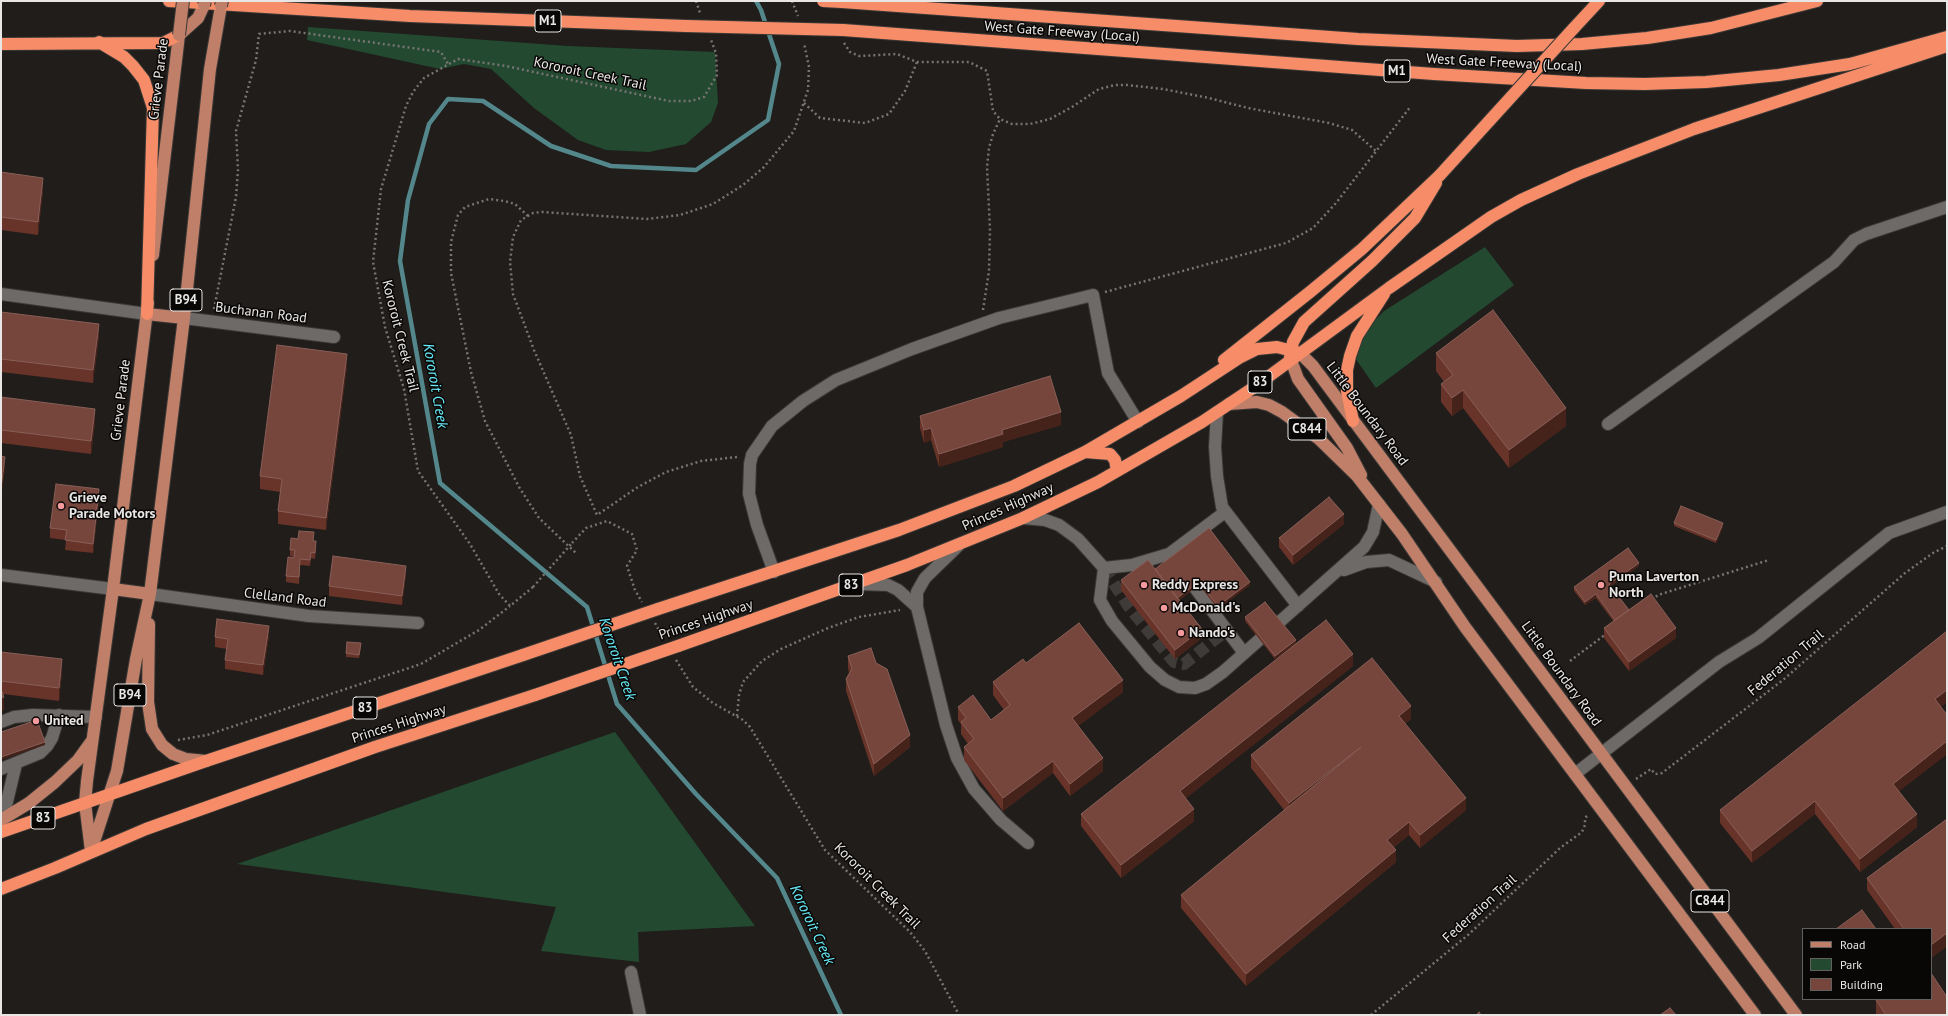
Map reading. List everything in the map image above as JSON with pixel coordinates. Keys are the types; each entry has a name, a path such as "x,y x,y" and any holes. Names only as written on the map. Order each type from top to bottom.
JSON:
{"highway":[{"name":"West Gate Freeway (Local)","path":"169,1 410,16 686,26 1586,83 1645,84 1706,82 1772,76 1834,67 1916,47 1947,37"},
{"path":"824,1 1358,39 1517,46 1582,44 1647,38 1711,28 1817,1"},
{"path":"1190,390 1249,339 1310,292 1362,249 1440,175 1599,1"},
{"path":"1,44 163,42 179,35"},
{"path":"99,42 124,57 138,72 150,92 153,108 146,314"},
{"name":"Princes Highway","path":"91,851 146,829 375,747 535,695 854,584 960,544 1023,518 1117,471 1217,412 1294,354 1388,288 1491,218 1521,200 1578,174 1694,129 1947,46"},
{"path":"1190,390 1234,361 1257,349 1274,347 1294,354 1304,322 1372,261 1415,218 1432,192 1440,175"},
{"path":"1353,421 1347,391 1347,370 1350,356 1359,332 1388,288"},
{"name":"Princes Highway","path":"85,803 206,760 899,530 987,497 1085,452 1190,390"},
{"path":"1085,452 1110,454 1115,460 1117,471"},
{"name":"83","path":"1,832 85,803"},
{"name":"83","path":"1,889 55,868 91,851"}],"main road":[{"name":"Grieve Parade","path":"91,851 85,803 113,589 183,1"},
{"path":"179,35 198,18 204,3"},
{"name":"B94","path":"110,795 116,771 150,594 184,318 210,69 221,3"},
{"path":"146,314 184,318"},
{"name":"Little Boundary Road","path":"1294,354 1312,366 1796,1015"},
{"name":"C844","path":"1294,354 1298,379 1347,448 1368,488 1379,504 1436,582 1465,627 1755,1015"},
{"name":"C844","path":"1229,404 1247,401 1260,402 1285,414 1319,439 1368,488"},
{"path":"113,589 150,594 148,702 152,729 162,745 173,754 186,759 206,760"},
{"path":"2,819 29,803 55,782 82,755 93,740"},
{"path":"91,851 110,795"}],"street":[{"path":"1608,424 1834,262 1854,240 1866,234 1947,207"},
{"path":"1,294 146,314"},
{"path":"774,572 757,525 750,494 750,464 752,455 772,426 803,401 836,380 912,348 980,325 1093,295 1108,373 1138,422"},
{"name":"Buchanan Road","path":"184,318 334,337"},
{"path":"1217,412 1215,438 1216,465 1220,499 1225,512 1298,606"},
{"path":"1023,518 1045,520 1064,527 1078,539 1104,568 1100,600 1112,621 1150,667 1165,680 1179,687 1195,688 1206,684 1223,672 1335,574 1369,540 1373,532 1379,504"},
{"path":"1104,568 1174,560 1225,512"},
{"path":"1575,774 1719,662 1758,638 1889,533 1947,512"},
{"path":"960,544 925,578 917,592 917,607 946,725 957,758 974,789 1001,820 1028,843"},
{"path":"1174,560 1244,653"},
{"path":"1335,574 1359,564 1386,560 1396,562 1436,582"},
{"path":"1,575 113,589"},
{"path":"854,584 888,585 898,590 917,607"},
{"name":"Clelland Road","path":"150,594 309,616 418,623"},
{"path":"1,769 40,753 52,738 59,715"},
{"path":"1,722 14,717 59,715 96,717"},
{"path":"2,819 16,764"},
{"path":"631,972 640,1015"}],"path":[{"path":"696,1 701,15"},
{"path":"792,1 800,23"},
{"path":"211,322 236,197 238,170 236,131 256,60 259,34 290,31 441,52 448,64"},
{"name":"Kororoit Creek Trail","path":"510,606 500,594 470,544 418,471 404,389 385,326 373,262 381,189 406,106 413,92 424,78 458,59 486,62 669,101 691,101 704,97 718,75 716,53 709,36"},
{"path":"843,36 846,47 853,54 865,56 897,54 917,62 969,62 987,71 993,111 1000,119 1012,124 1030,124 1061,113 1099,89 1115,85 1127,85 1163,89 1209,98 1248,108 1328,123 1352,130 1376,151"},
{"path":"752,455 701,461 666,472 638,487 597,515 580,476 571,435 534,350 513,294 510,262 513,237 521,220 528,216 542,212 647,218 680,215 713,204 743,185 764,167 794,131 808,90 809,67 803,38"},
{"path":"804,103 820,118 865,123 889,114 906,90 917,62"},
{"path":"1093,295 1286,242 1313,228 1336,203 1411,106"},
{"path":"980,325 989,271 990,230 987,167 989,148 993,134 1000,119"},
{"path":"528,216 515,204 504,201 489,199 465,207 458,215 451,242 451,273 472,372 485,420 519,487 539,518 578,554"},
{"path":"176,740 207,736 421,664 479,630 510,606 533,587 572,543"},
{"name":"Federation Trail","path":"1634,781 1651,769 1655,774 1662,773 1783,680 1904,573 1933,553 1947,546"},
{"path":"1646,604 1658,595 1769,560"},
{"name":"Kororoit Creek Trail","path":"917,607 860,617 828,628 782,649 762,661 743,682 739,695 736,716 750,726 825,850 910,932 924,951 959,1015"},
{"path":"1570,661 1609,631"},
{"name":"Federation Trail","path":"1371,1015 1468,935 1560,848 1582,832 1585,825 1585,818 1592,812"}],"green space":[{"path":"308,27 568,46 715,52 718,103 711,122 686,144 649,152 606,150 578,140 534,108 491,69 464,64 440,69 307,40"},
{"path":"1485,247 1514,285 1376,388 1355,358 1366,330 1384,311"},
{"path":"615,732 755,926 638,932 639,962 541,951 556,907 237,864"}],"building":[{"path":"1,172 43,178 38,222 1,217"},
{"path":"1493,310 1566,408 1509,450 1463,390 1452,398 1441,384 1453,375 1436,353"},
{"path":"1,312 99,324 93,370 1,359"},
{"path":"277,345 347,354 326,518 278,511 282,479 260,476"},
{"path":"1050,376 1061,412 1002,430 1003,434 939,454 931,428 924,430 920,416"},
{"path":"1,397 95,409 91,441 1,430"},
{"path":"1,456 5,457 1,488"},
{"path":"56,484 99,489 93,544 65,540 67,530 50,528"},
{"path":"1329,497 1344,514 1293,555 1279,538"},
{"path":"1681,506 1723,523 1716,540 1674,523"},
{"path":"1209,528 1250,582 1218,606 1199,582 1177,598 1155,569"},
{"path":"299,531 314,532 313,541 316,541 315,553 311,552 310,560 300,559 299,577 286,576 288,557 294,558 295,550 290,550 291,538 298,539"},
{"path":"1628,548 1639,563 1609,584 1629,610 1615,620 1596,594 1585,602 1574,587"},
{"path":"333,556 406,566 402,596 329,586"},
{"path":"1148,560 1202,629 1175,650 1121,580"},
{"path":"1651,594 1676,628 1629,662 1604,628"},
{"path":"1265,602 1296,640 1275,656 1245,617"},
{"path":"217,619 269,626 263,665 225,660 228,639 215,637"},
{"path":"1326,620 1353,654 1180,791 1194,809 1121,865 1081,814"},
{"path":"1079,623 1123,680 1072,718 1103,758 1070,784 1053,761 1003,798 964,747 974,739 961,722 966,718 958,707 973,695 991,720 1010,705 993,682 1023,659 1026,663"},
{"path":"1947,631 1947,690 1935,699 1947,715 1947,741 1893,784 1917,814 1860,859 1815,801 1752,851 1720,810"},
{"path":"347,642 361,643 359,655 346,653"},
{"path":"871,648 876,663 887,669 910,735 874,764 846,679 852,669 848,656"},
{"path":"1,652 62,659 59,688 1,681"},
{"path":"1372,658 1411,706 1399,716 1466,798 1420,835 1409,822 1387,840 1396,850 1246,974 1181,895 1361,747 1289,803 1251,755"},
{"path":"1,689 4,697 1,698"},
{"path":"37,720 45,742 1,757 1,732"},
{"path":"1947,819 1947,933 1932,944 1932,928 1903,928 1867,878"},
{"path":"1862,910 1875,928 1837,928"},
{"path":"1932,974 1947,997 1947,1015 1886,1015 1876,1000 1932,1000"},
{"path":"1670,1008 1676,1015 1660,1015"}],"waterway":[{"name":"Kororoit Creek","path":"756,1 761,10 779,64 768,120 696,170 611,166 551,146 483,101 448,99 429,124 408,200 400,261 440,483 587,607 617,704 696,794 777,878 841,1015"}],"tunnel":[{"path":"1104,568 1129,607 1174,662 1184,664 1227,630"}],"place":[{"name":"Grieve Parade Motors","path":"61,506"},
{"name":"Reddy Express","path":"1144,585"},
{"name":"Puma Laverton North","path":"1601,585"},
{"name":"McDonald's","path":"1164,608"},
{"name":"Nando's","path":"1181,633"},
{"name":"United","path":"36,721"}]}
